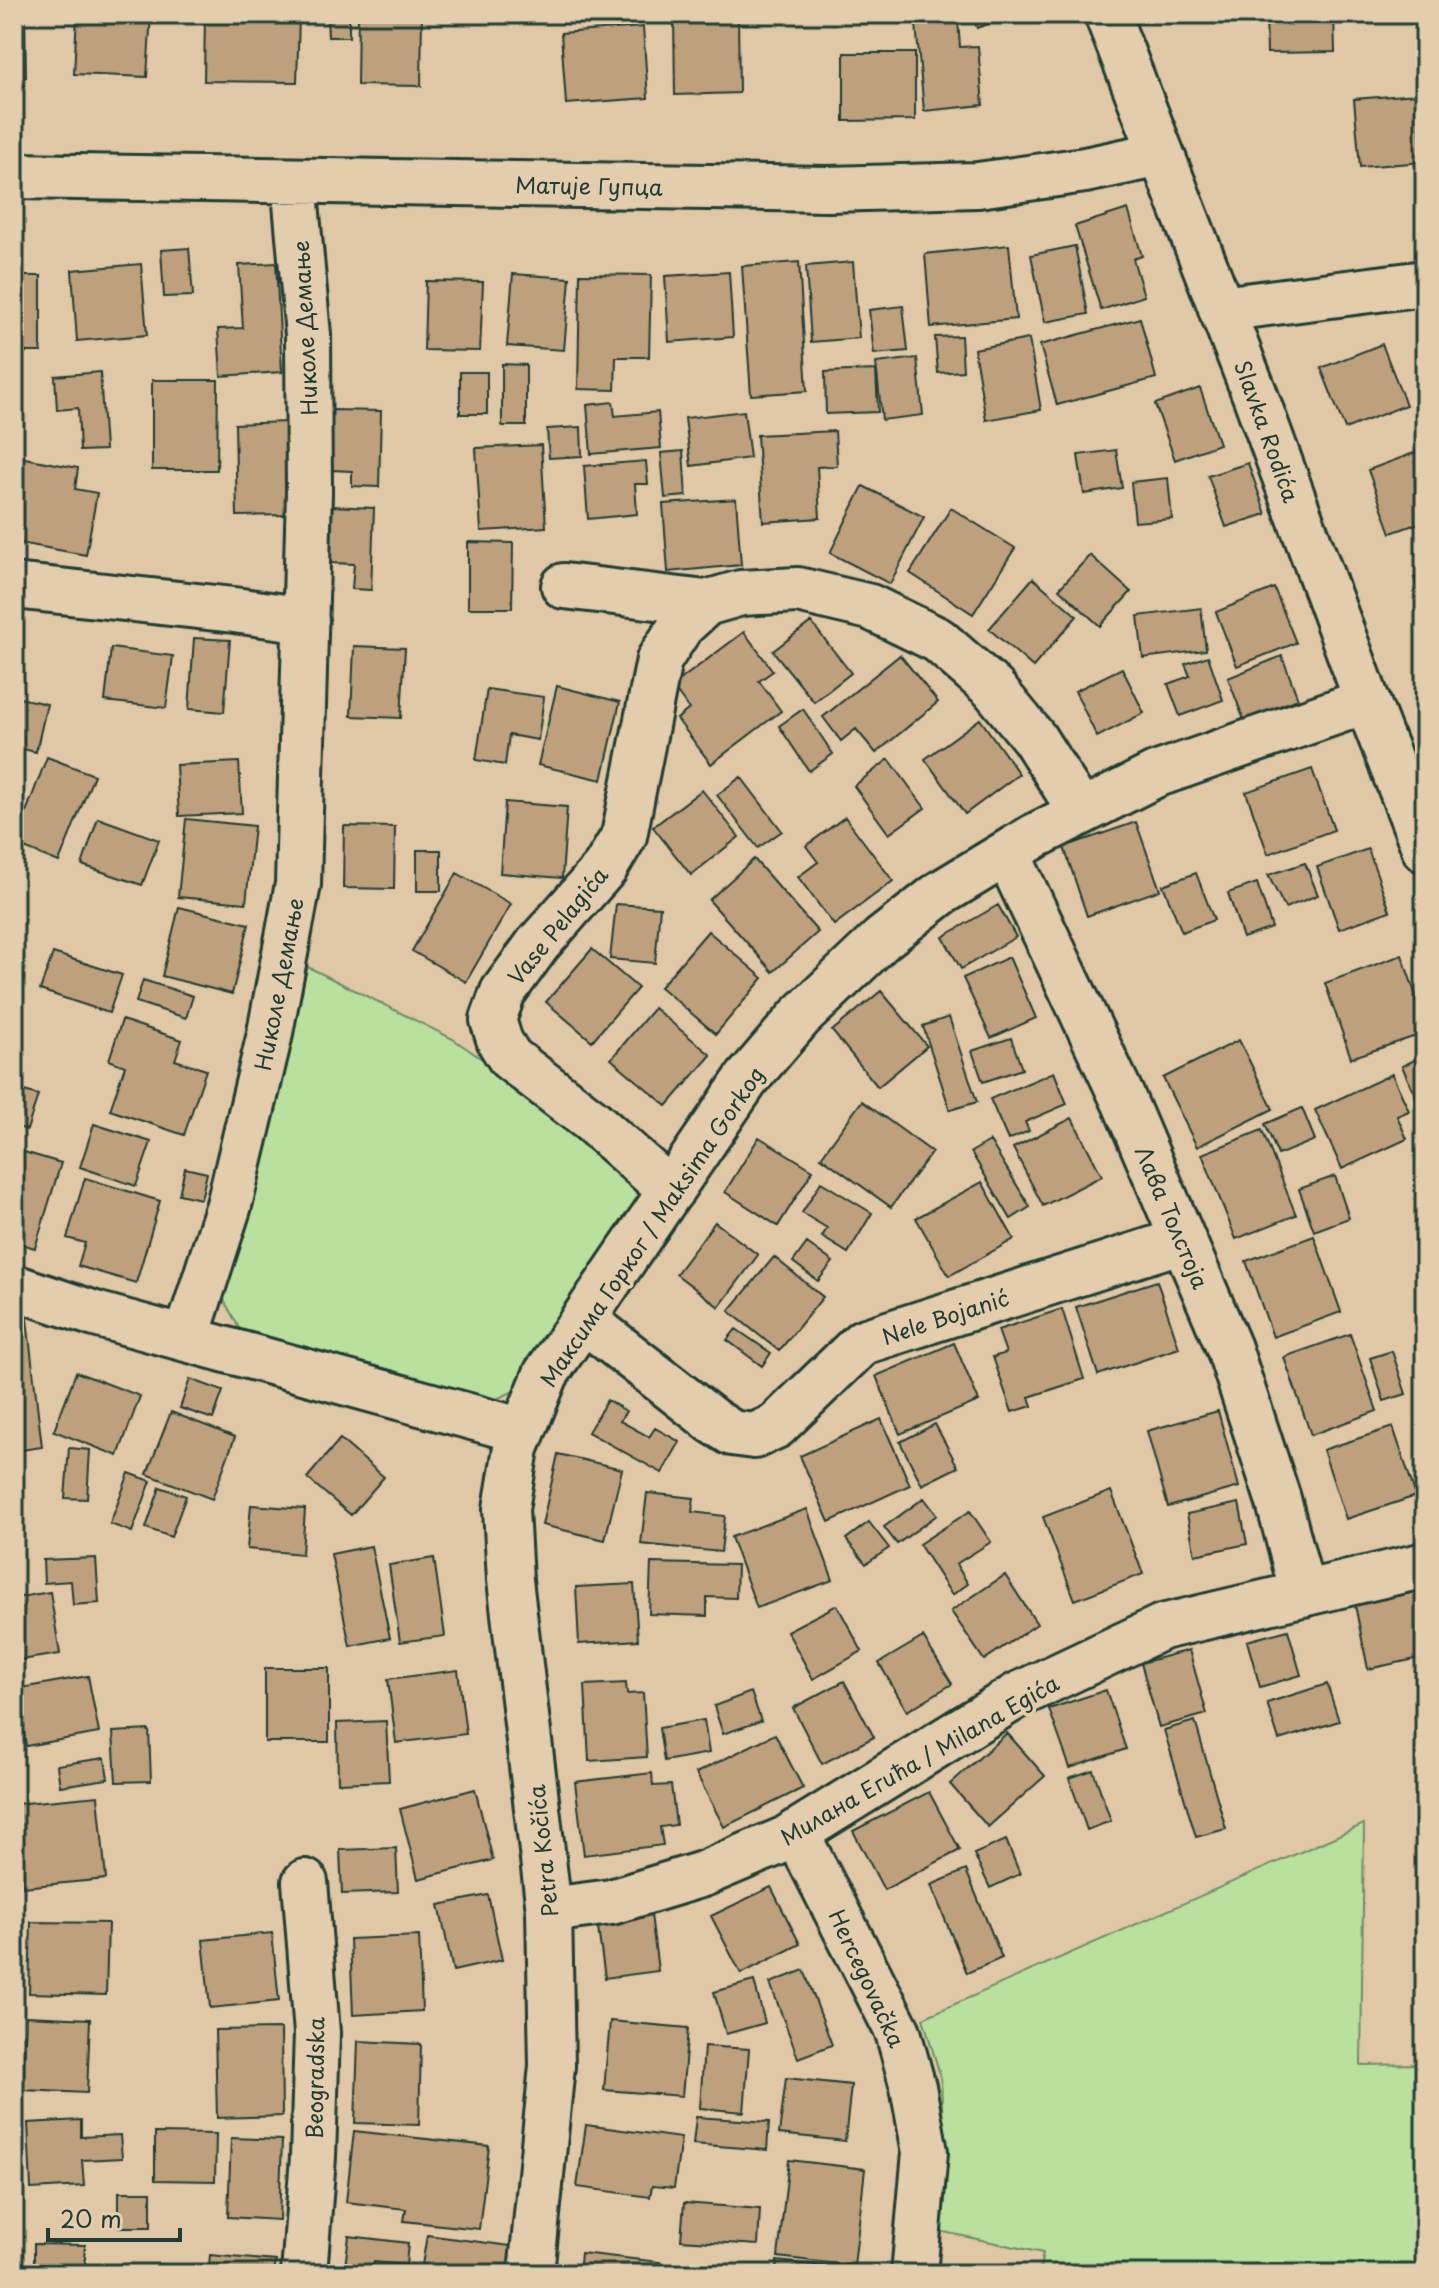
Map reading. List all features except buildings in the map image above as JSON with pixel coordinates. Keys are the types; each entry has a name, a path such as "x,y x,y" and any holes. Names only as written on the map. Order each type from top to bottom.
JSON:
{"street":[{"name":"Slavka Rodića","path":"1107,14 1425,850"},
{"name":"Матије Гупца","path":"14,176 843,189 978,185 1085,170 1161,154"},
{"name":"Николе Демање","path":"186,1339 229,1205 269,1038 298,884 309,492 308,335 294,181"},
{"path":"1221,309 1425,283"},
{"path":"14,586 306,620"},
{"name":"Vase Pelagića","path":"564,586 706,603 741,593 798,590 870,607 938,640 993,688 1034,738 1081,812"},
{"name":"Vase Pelagića","path":"671,1191 592,1121 510,1058 500,1042 493,1020 503,992 538,944 605,868 624,836 659,660 681,626 706,603"},
{"name":"Максима Горког / Maksima Gorkog","path":"523,1431 546,1374 746,1080 800,1017 882,939 941,893 1007,853 1155,775 1367,701"},
{"name":"Лава Толстоја","path":"1007,853 1124,1101 1229,1348 1278,1499 1303,1594"},
{"name":"Nele Bojanić","path":"583,1319 713,1421 732,1433 754,1436 776,1426 863,1342 1183,1240"},
{"path":"14,1287 95,1314 523,1431"},
{"name":"Petra Kočića","path":"523,1431 516,1448 506,1509 510,1580 549,1910 552,2066 531,2274"},
{"name":"Милана Егића / Milana Egića","path":"549,1910 611,1902 703,1874 786,1839 1018,1695 1162,1627 1425,1565"},
{"name":"Hercegovačka","path":"796,1832 898,2032 913,2087 925,2152 914,2274"},
{"name":"Beogradska","path":"304,2274 313,2157 317,2033 305,1882"}],"green space":[{"path":"308,967 453,1039 559,1112 645,1196 523,1387 465,1413 240,1330 215,1283"},
{"path":"1364,1824 1361,2065 1425,2064 1425,2274 1039,2274 1043,2253 939,2231 944,2159 941,2078 923,2018"}]}
